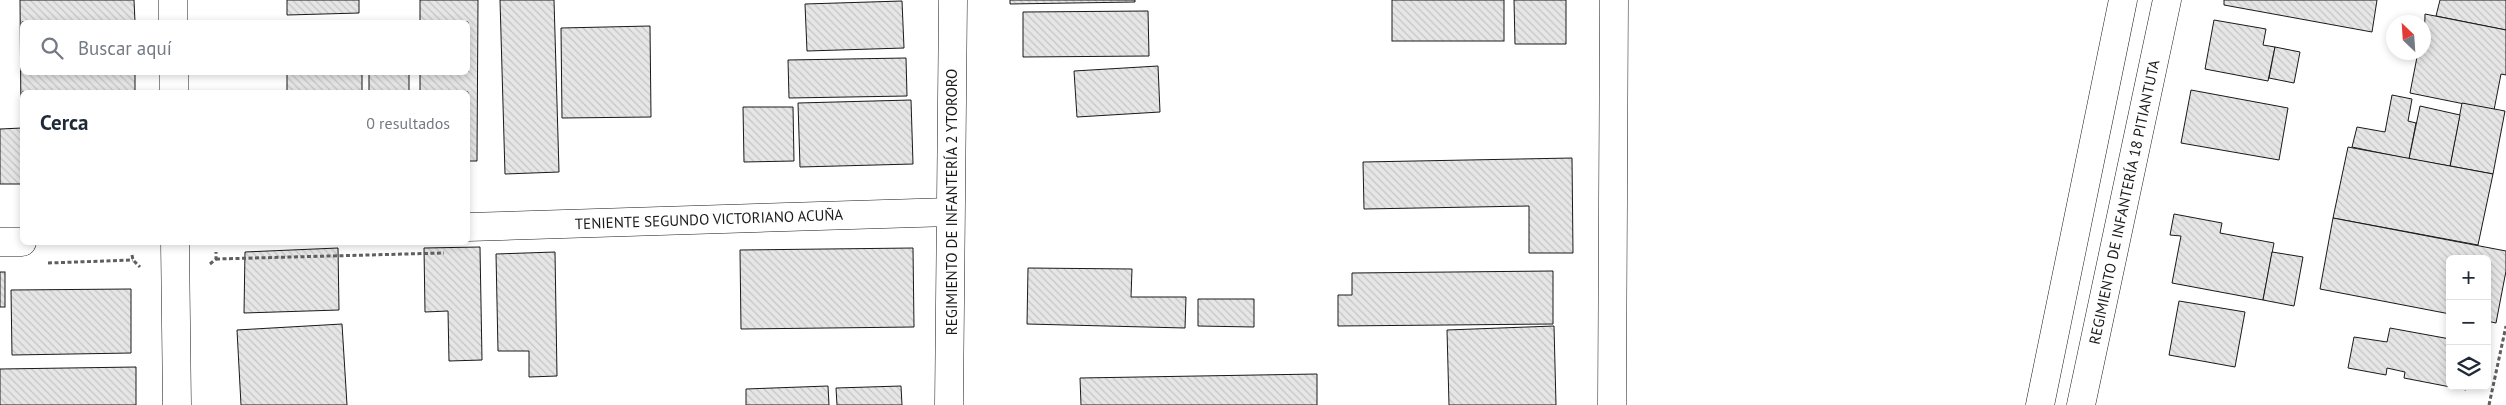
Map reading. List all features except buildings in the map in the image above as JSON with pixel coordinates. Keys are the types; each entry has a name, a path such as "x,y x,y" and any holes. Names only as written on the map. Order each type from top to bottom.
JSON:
{"street":[{"path":"173,0 173,20"},
{"name":"REGIMIENTO DE INFANTERÍA 2 YTORORO","path":"949,405 952,0"},
{"path":"1612,405 1614,0"},
{"path":"2040,405 2123,0"},
{"name":"REGIMIENTO DE INFANTERÍA 18 PITIANTUTA","path":"2082,405 2167,0"},
{"path":"174,75 174,90"},
{"name":"TENIENTE SEGUNDO VICTORIANO ACUÑA","path":"470,227 950,212"},
{"path":"0,242 20,242"},
{"path":"176,245 176,405"}],"path":[{"path":"38,264 133,260"},
{"path":"2489,405 2506,326"}]}
